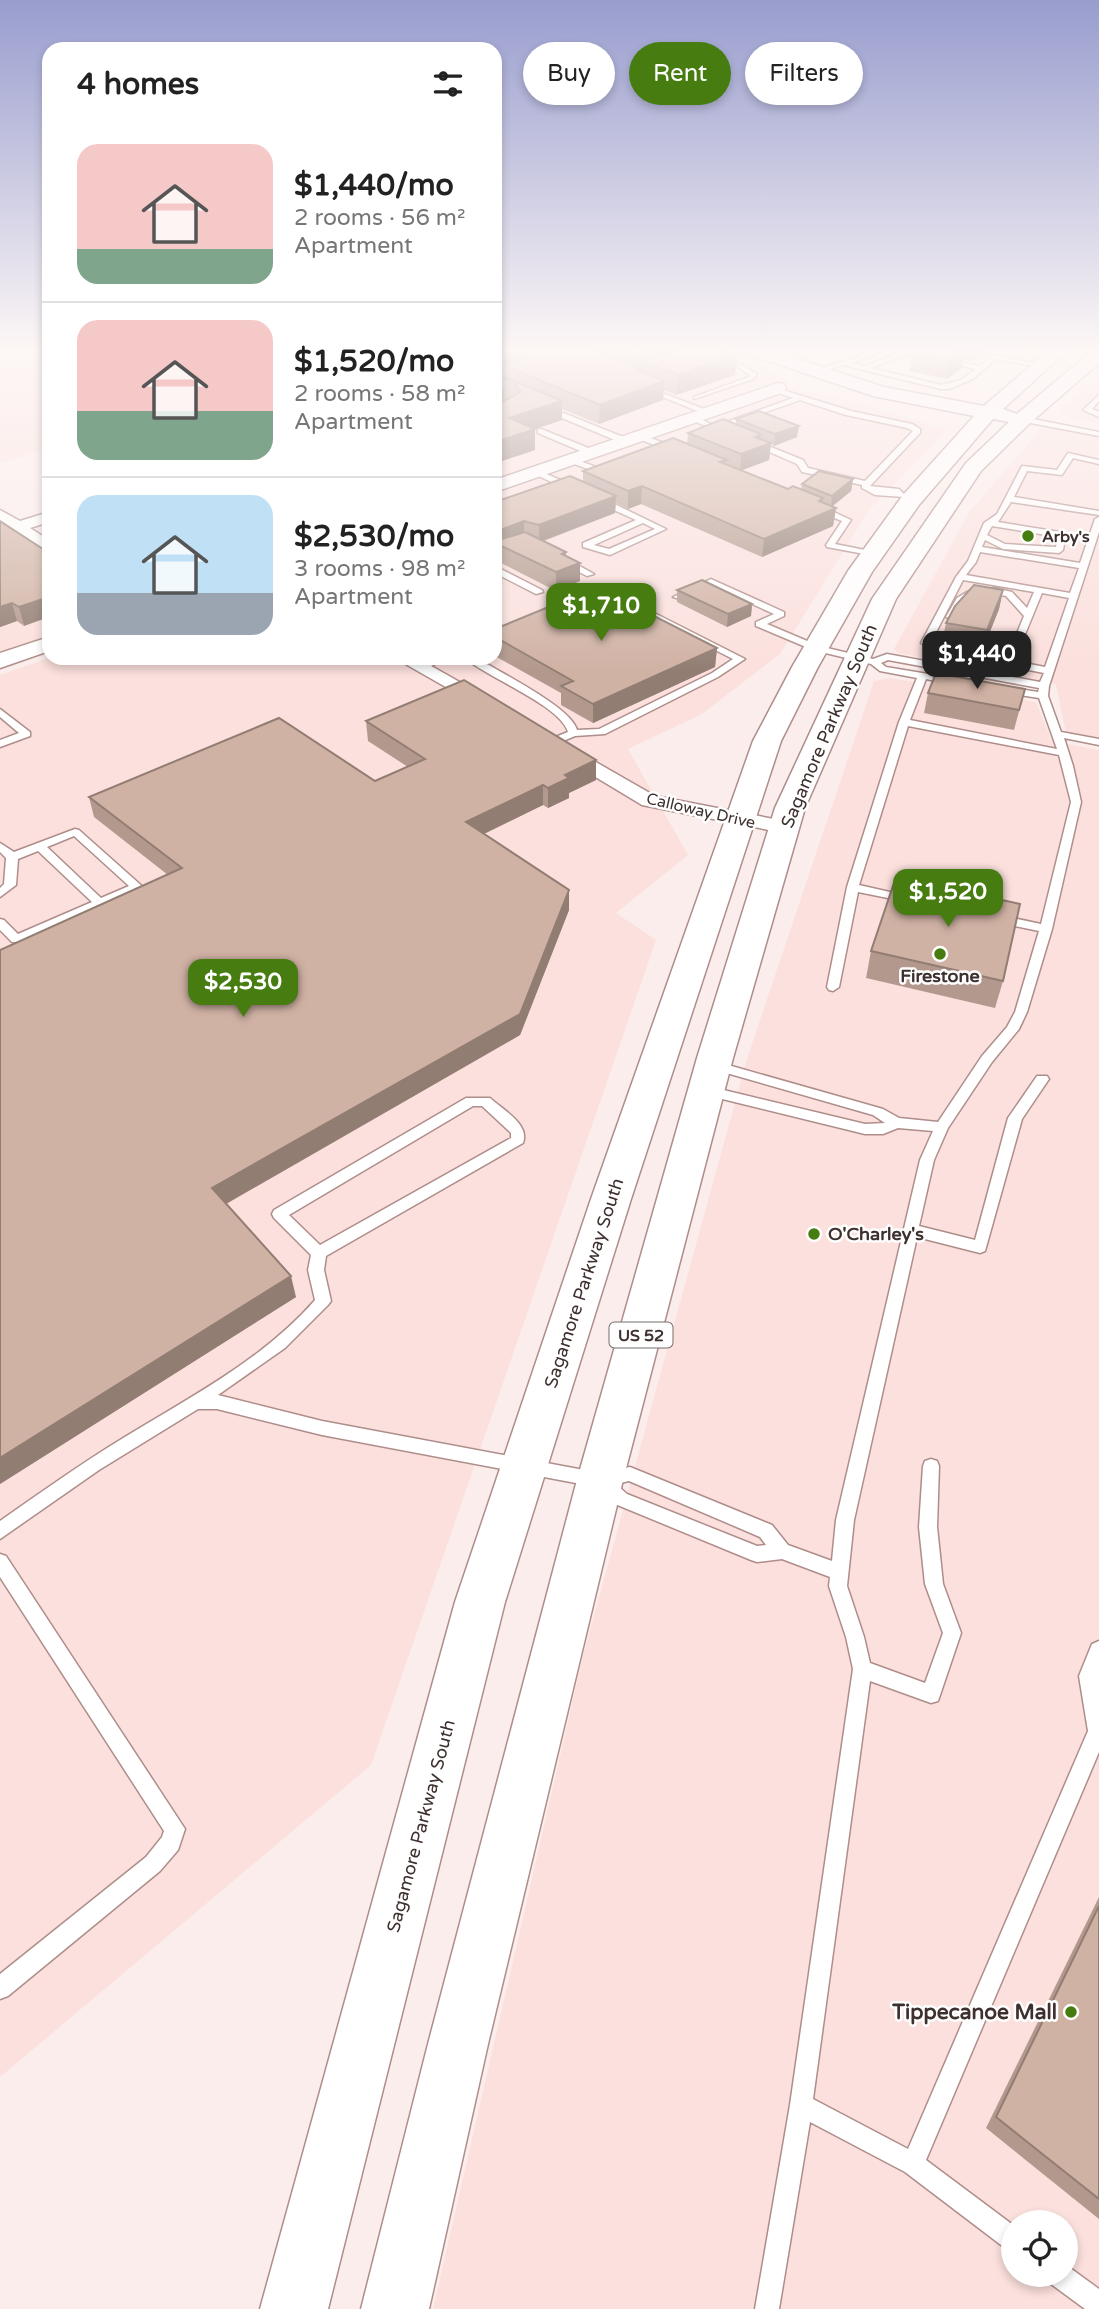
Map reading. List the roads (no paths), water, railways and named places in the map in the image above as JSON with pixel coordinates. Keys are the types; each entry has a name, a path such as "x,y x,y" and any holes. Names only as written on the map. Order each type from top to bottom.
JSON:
{"main road":[{"name":"Sagamore Parkway South","path":"294,2309 480,1602 523,1464 738,820 767,741 816,648 907,496 951,457"},
{"name":"Sagamore Parkway South","path":"395,2309 458,2044 600,1480 710,1078 784,827 790,808 865,661 884,599 979,457"}],"street":[{"path":"502,482 572,460 594,461 604,457"},
{"path":"0,515 42,542"},
{"path":"19,526 42,519"},
{"path":"0,661 42,646"},
{"path":"418,665 498,709"},
{"name":"Calloway Drive","path":"530,729 649,801 784,827"}],"lane":[{"path":"586,457 594,461 618,461"},
{"path":"787,457 800,462 805,470 869,486 875,493 907,496"},
{"path":"869,486 895,457"},
{"path":"1049,671 947,651 926,643 960,577 972,562 988,523 999,518 1025,468 1059,473 1070,457"},
{"path":"1078,457 1099,462"},
{"path":"537,472 663,529 610,552 586,545 643,520"},
{"path":"550,488 562,483"},
{"path":"1008,499 1099,513"},
{"path":"810,505 847,520 830,545 872,554"},
{"path":"767,2309 801,2105 862,1669 855,1637 838,1586 845,1520 927,1160 942,1127 987,1059 1013,1029 1021,1012 1046,929 1076,802 1044,691 1099,519"},
{"path":"983,536 1016,551 1058,549 1063,535 988,523"},
{"path":"978,549 1083,566"},
{"path":"553,555 590,574"},
{"path":"502,573 539,592"},
{"path":"960,577 1073,596"},
{"path":"677,597 711,582 781,614 759,624 816,648 883,668 923,676 1044,691"},
{"path":"1009,663 1039,590"},
{"path":"552,742 573,733 601,732 715,675 740,659 604,591 580,601"},
{"path":"947,651 938,641 957,604 970,594 994,591 1009,594 1029,616"},
{"path":"865,661 887,657 1044,691"},
{"path":"422,667 426,665"},
{"path":"482,665 555,709 570,722 573,733"},
{"path":"833,987 853,887 904,722 923,676"},
{"path":"0,712 26,734 0,744"},
{"path":"904,722 1063,753"},
{"path":"1057,734 1099,742"},
{"path":"0,923 16,939 137,887 75,832 12,857"},
{"path":"0,846 12,857"},
{"path":"40,847 100,903"},
{"path":"0,894 10,885 12,857"},
{"path":"853,887 917,901"},
{"path":"982,915 1046,929"},
{"path":"710,1078 878,1112 896,1123 942,1127"},
{"path":"710,1078 864,1129 883,1129 896,1123"},
{"path":"911,1230 980,1247 1015,1118 1042,1079"},
{"path":"471,1101 485,1101 518,1131 518,1140 319,1253 279,1214 471,1101"},
{"path":"0,1531 93,1465 195,1402 289,1336 323,1301 316,1270 319,1253"},
{"path":"195,1402 217,1402 323,1428 600,1480 630,1474 766,1531 782,1552"},
{"path":"862,1669 931,1693 952,1633 934,1584 928,1527 931,1466"},
{"path":"600,1480 621,1499 757,1554 782,1552 839,1572"},
{"path":"0,1562 175,1829 171,1843 153,1864 0,1988"},
{"path":"913,2164 1098,1731 1088,1676 1099,1650"},
{"path":"801,2105 913,2164 1001,2231"},
{"path":"1076,2287 1099,2304"}],"place":[{"name":"Arby's","path":"1028,536"},
{"name":"Firestone","path":"940,954"},
{"name":"O'Charley's","path":"814,1234"},
{"name":"Tippecanoe Mall","path":"1071,2012"}]}
